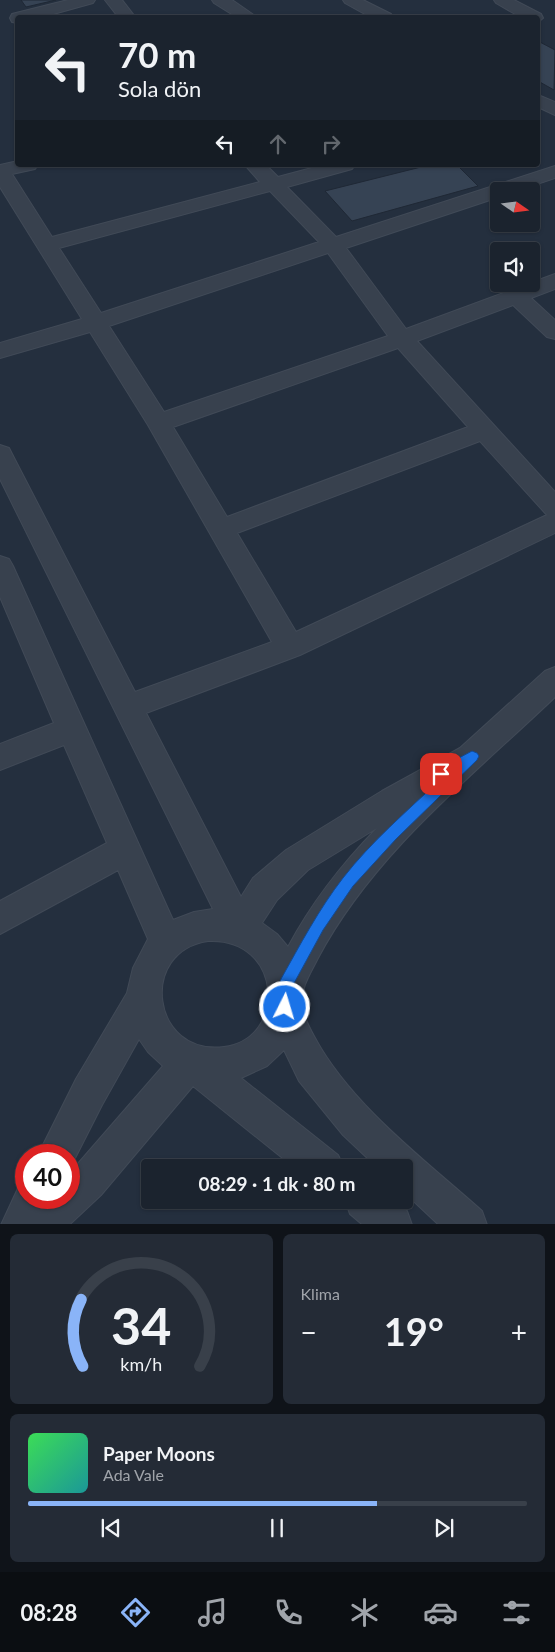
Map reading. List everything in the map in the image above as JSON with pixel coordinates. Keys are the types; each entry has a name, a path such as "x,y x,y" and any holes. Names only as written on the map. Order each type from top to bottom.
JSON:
{"street":[{"path":"25,15 86,0"},
{"path":"113,0 126,15"},
{"path":"220,0 245,15"},
{"path":"351,0 379,15"},
{"path":"502,0 530,15"},
{"path":"9,19 15,30"},
{"path":"19,167 0,171 94,323 159,423 290,647"},
{"path":"257,167 333,245 402,339 555,508"},
{"path":"46,245 338,167"},
{"path":"0,351 94,323 555,172"},
{"path":"159,423 402,339 555,281"},
{"path":"516,296 555,332"},
{"path":"220,529 484,430"},
{"path":"0,454 240,928"},
{"path":"128,707 290,647 555,522"},
{"path":"0,566 167,944"},
{"path":"190,1062 215,1066 240,1060 261,1047 276,1029 286,996 318,926 348,882 391,835 555,679"},
{"path":"0,756 72,729"},
{"path":"240,928 266,889 297,860 393,801 472,756"},
{"path":"0,918 126,850"},
{"path":"314,1159 277,1128 190,1062 169,1050 153,1032 144,1010 144,985 152,963 167,944 187,930 208,924 230,925 250,932 268,945 280,963 293,1032 312,1068 356,1122 468,1224"},
{"path":"63,1144 144,997"},
{"path":"40,1224 88,1182 190,1062"},
{"path":"20,1224 28,1209"},
{"path":"375,1209 393,1224"}],"building":[{"path":"21,0 56,0 26,7"},
{"path":"540,42 555,50 554,90 540,82"},
{"path":"421,167 459,167 478,186 352,221 325,191"}],"route":[{"path":"285,1007 286,984 318,926 348,882 391,835 472,756 441,774"}]}
